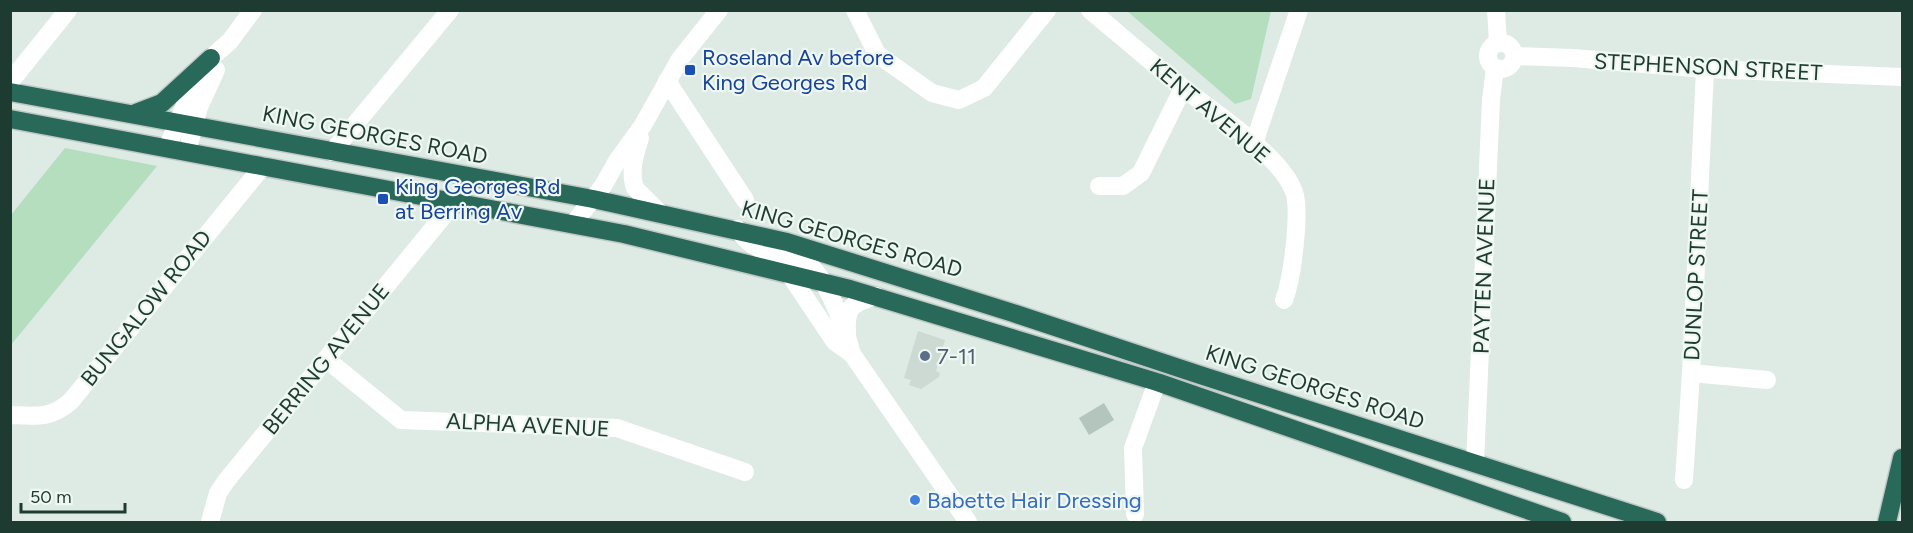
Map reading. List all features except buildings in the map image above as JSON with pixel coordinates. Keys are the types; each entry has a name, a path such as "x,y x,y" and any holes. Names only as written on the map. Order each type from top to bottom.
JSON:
{"highway":[{"path":"131,114 162,103 211,58"},
{"name":"KING GEORGES ROAD","path":"10,92 593,199 737,229 841,257 1657,522"},
{"name":"KING GEORGES ROAD","path":"10,119 644,238 876,296 1156,382 1562,522"},
{"path":"1887,522 1902,458"},
{"path":"1875,522 1893,500"}],"street":[{"path":"10,82 68,10"},
{"path":"167,148 185,124 230,41 253,10"},
{"path":"332,152 450,10"},
{"path":"573,224 593,199 643,125 680,59 719,10"},
{"path":"855,10 877,54 932,93 959,100 984,88 1047,10"},
{"name":"KENT AVENUE","path":"1090,10 1183,88 1254,143 1286,176 1295,193 1296,212 1290,284 1284,300"},
{"path":"1254,143 1299,10"},
{"path":"1496,10 1498,42"},
{"path":"188,152 185,124 192,88 211,58 230,41"},
{"path":"1498,42 1508,44 1514,51 1514,60 1508,67 1495,68 1488,61 1490,48 1498,42"},
{"name":"STEPHENSON STREET","path":"1514,56 1562,57 1705,69 1902,77"},
{"name":"PAYTEN AVENUE","path":"1475,463 1491,110 1495,68"},
{"name":"DUNLOP STREET","path":"1683,480 1691,373 1705,69"},
{"path":"667,81 745,200"},
{"path":"1100,186 1123,186 1141,173 1183,88"},
{"path":"643,125 632,166 634,183 639,192 660,213"},
{"name":"BUNGALOW ROAD","path":"10,415 50,415 71,401 263,166"},
{"name":"BERRING AVENUE","path":"210,522 218,493 226,481 454,203"},
{"path":"737,229 750,243 760,249 810,264 822,282 847,334"},
{"path":"790,275 835,342 852,354 968,522"},
{"path":"852,354 846,319 856,303 876,296"},
{"name":"ALPHA AVENUE","path":"326,359 401,420 617,428 745,472"},
{"path":"1691,373 1767,380"},
{"path":"1135,514 1133,448 1156,382"}],"shaded area":[{"name":"7-11","path":"918,331 945,340 936,371 940,373 939,377 921,389 909,385 911,380 904,378"}],"green space":[{"path":"1127,11 1271,11 1251,99 1235,104"},
{"path":"65,148 157,166 11,345 11,215"}],"place":[{"name":"Roseland Av before King Georges Rd","path":"690,70"},
{"name":"King Georges Rd at Berring Av","path":"383,199"},
{"name":"7-11","path":"925,356"},
{"name":"Babette Hair Dressing","path":"915,500"}]}
